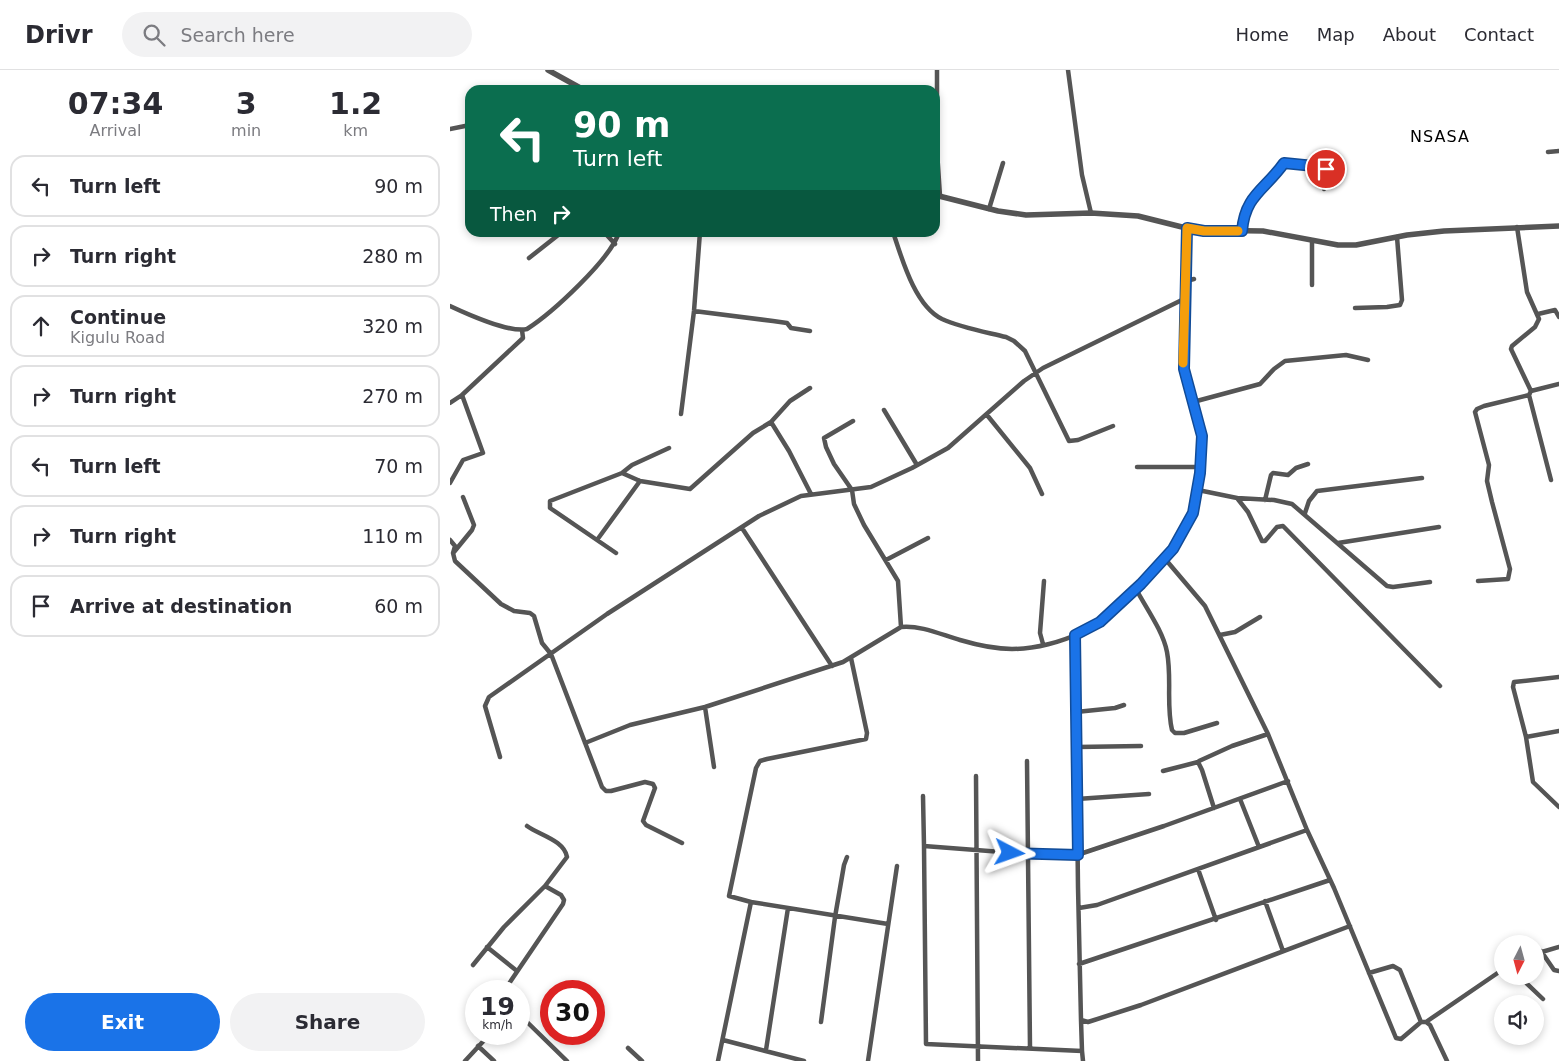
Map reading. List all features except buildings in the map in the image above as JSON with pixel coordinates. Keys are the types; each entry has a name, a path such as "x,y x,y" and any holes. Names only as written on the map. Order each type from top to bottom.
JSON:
{"street":[{"path":"548,70 556,72 576,85"},
{"path":"937,70 937,85"},
{"path":"1068,70 1082,175 1091,213"},
{"path":"450,129 465,126"},
{"path":"1548,152 1559,151"},
{"path":"990,209 1003,163"},
{"path":"1242,231 1246,209 1250,201 1284,163 1324,167 1326,169 1324,189"},
{"path":"940,196 990,209 1026,215 1091,213 1138,216 1204,231 1273,233 1312,241 1348,245 1444,231 1559,226"},
{"path":"1517,227 1526,292 1531,305 1538,314 1538,324 1512,346 1511,349 1530,393 1551,480"},
{"path":"585,743 630,725 705,708 832,666 851,658 901,627 930,631 1000,648 1014,649 1043,644 1075,635 1100,622 1166,560 1185,530 1193,513 1202,457 1202,436 1183,360 1187,228"},
{"path":"529,258 556,237"},
{"path":"609,237 615,244"},
{"path":"450,306 500,326 522,330 530,328 590,274 615,244 617,237"},
{"path":"681,414 694,311 700,237"},
{"path":"895,237 911,281 931,311 943,320 1014,341 1024,351 1069,441 1078,440 1112,426"},
{"path":"1355,308 1387,308 1400,305 1402,300 1397,237"},
{"path":"1312,241 1312,285"},
{"path":"1186,281 1194,279"},
{"path":"500,757 486,701 500,689 607,614 759,516 785,502 811,494 871,487 917,465 948,448 1024,381 1051,363 1186,298"},
{"path":"1538,314 1555,310 1559,317"},
{"path":"694,311 773,320 787,323 791,328 810,331"},
{"path":"450,403 462,395 523,338 522,330"},
{"path":"1193,402 1260,384 1274,369 1285,362 1346,355 1368,360"},
{"path":"1478,580 1506,580 1510,575 1488,481 1488,465 1475,412 1484,406 1559,384"},
{"path":"622,473 640,481 690,490 753,433 771,422 790,401 810,388"},
{"path":"450,483 463,460 483,453 462,395"},
{"path":"884,410 917,465"},
{"path":"987,415 1030,468 1042,494"},
{"path":"853,421 824,438 826,447 834,464 852,490 854,504 864,525 898,581 901,627"},
{"path":"771,422 789,451 811,494"},
{"path":"616,553 550,508 550,501 622,473 632,466 670,448"},
{"path":"1265,500 1273,473 1288,475 1296,468 1308,464"},
{"path":"1137,467 1200,468"},
{"path":"1305,513 1309,501 1317,492 1422,478"},
{"path":"597,540 640,481"},
{"path":"1198,490 1237,498 1292,504 1305,513 1387,586 1430,582"},
{"path":"453,557 474,525 463,497"},
{"path":"1237,498 1248,512 1260,539 1265,540 1277,527 1283,526 1440,686"},
{"path":"1338,543 1439,527"},
{"path":"742,528 832,666"},
{"path":"886,560 928,538"},
{"path":"450,540 455,546 453,557 455,561 502,604 514,611 530,613 534,616 542,643 551,654 602,787 606,791 611,791 644,782 653,784 654,788 643,821 646,825 682,843"},
{"path":"1166,560 1205,606 1268,734 1396,1039 1401,1039 1494,975"},
{"path":"1043,644 1040,633 1044,581"},
{"path":"1136,589 1165,643 1168,660 1172,730 1175,733 1184,733 1216,723"},
{"path":"1220,635 1235,632 1260,617"},
{"path":"1075,635 1079,964 1083,1061"},
{"path":"851,658 867,733 866,739 760,761 756,768 729,896 751,902 835,917 888,924"},
{"path":"1559,677 1514,682 1513,687 1526,737 1533,782 1559,807"},
{"path":"1076,712 1108,709 1124,705"},
{"path":"705,708 714,767"},
{"path":"1526,737 1559,732"},
{"path":"1164,771 1198,762 1232,746 1268,734"},
{"path":"1077,747 1140,746"},
{"path":"1027,761 1030,1048"},
{"path":"1198,762 1214,808"},
{"path":"976,776 975,850 978,1061"},
{"path":"924,846 1027,854 1078,855 1288,781"},
{"path":"1077,799 1150,794"},
{"path":"923,796 926,1044 1082,1051"},
{"path":"1240,799 1259,847"},
{"path":"473,965 504,927 545,886 567,857 566,851 556,842 534,832 527,826"},
{"path":"1079,908 1097,905 1307,830"},
{"path":"821,1022 835,917 847,856"},
{"path":"868,1061 897,866"},
{"path":"1198,869 1216,920"},
{"path":"1079,964 1216,920 1265,901 1330,880"},
{"path":"511,980 563,904 564,900 561,895 545,886"},
{"path":"1265,901 1283,951"},
{"path":"718,1061 751,902"},
{"path":"766,1050 788,908"},
{"path":"1081,1020 1088,1022 1141,1005 1350,926"},
{"path":"1544,950 1559,947"},
{"path":"487,948 517,971"},
{"path":"1544,955 1554,970 1559,971"},
{"path":"1369,973 1393,966 1400,970 1424,1022 1430,1025 1447,1061"},
{"path":"1528,985 1539,995"},
{"path":"530,1025 567,1061"},
{"path":"723,1040 804,1061"},
{"path":"466,1061 478,1046 494,1061"},
{"path":"628,1048 642,1061"}],"slow traffic":[{"path":"1183,363 1187,228 1204,231 1238,231"}],"district":[{"name":"NSASA","path":"1440,136"}],"route":[{"path":"1010,853 1078,855 1075,635 1100,622 1166,560 1185,530 1193,513 1198,490 1203,446 1184,369 1187,228 1204,231 1242,231 1243,218 1250,201 1284,163 1324,167 1326,169"}]}
